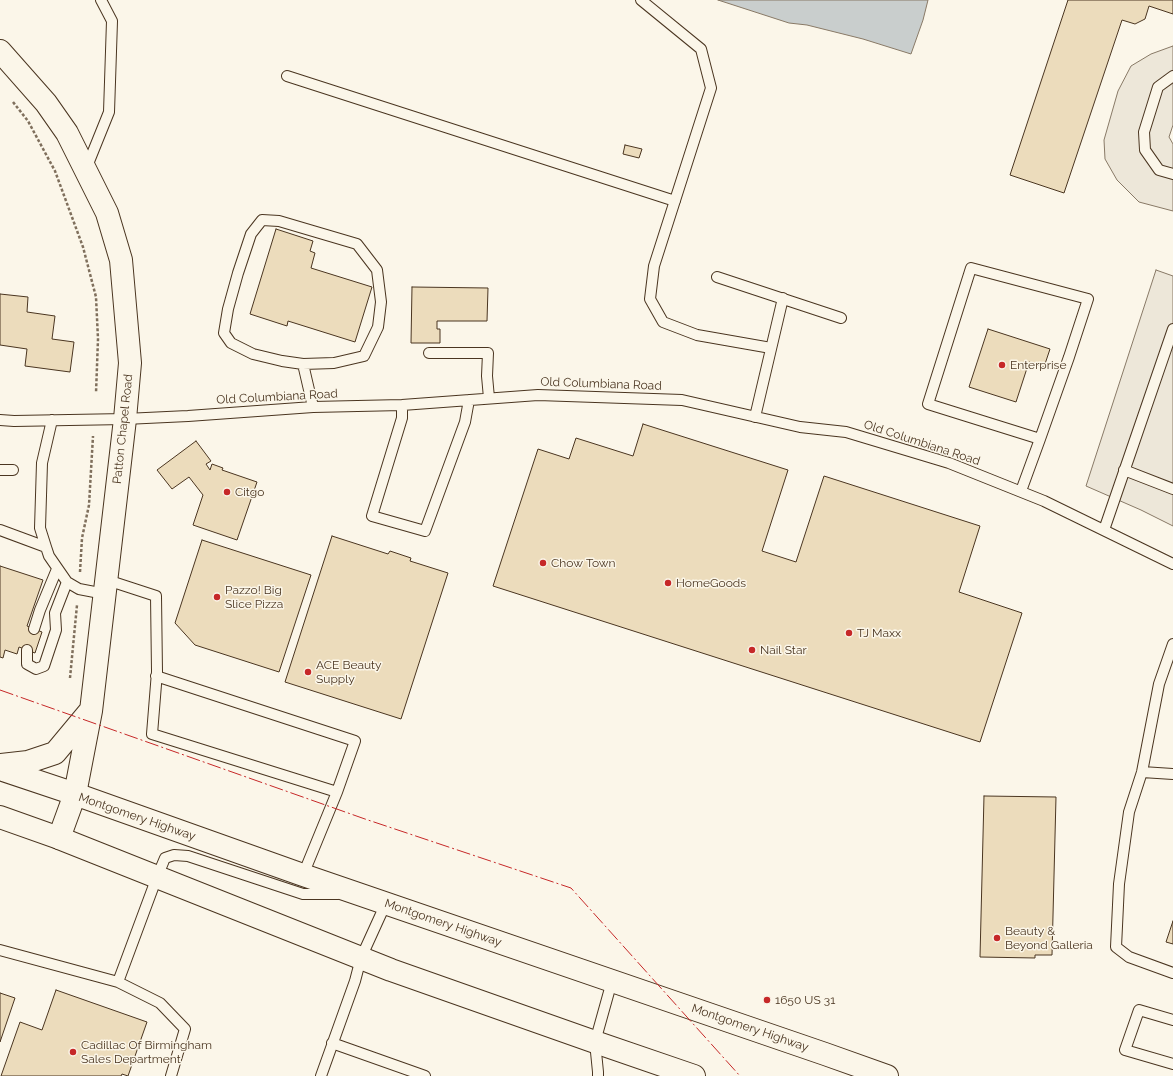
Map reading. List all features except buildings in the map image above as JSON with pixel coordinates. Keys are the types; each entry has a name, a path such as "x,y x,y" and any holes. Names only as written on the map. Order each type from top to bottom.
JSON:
{"main road":[{"name":"Patton Chapel Road","path":"0,51 46,104 67,133 107,213 121,260 130,363 125,419 91,711 75,794 59,838"},
{"path":"0,765 28,762 55,753 91,711"},
{"name":"Montgomery Highway","path":"0,769 887,1076"},
{"path":"0,817 59,838 391,970 694,1076"}],"lane":[{"path":"86,169 109,112 112,21 101,0"},
{"path":"641,0 700,49 711,88 654,266 650,299 663,322 697,335 771,348"},
{"path":"287,76 675,201"},
{"path":"1173,76 1158,87 1144,132 1145,150 1159,170 1173,174"},
{"path":"262,220 279,222 357,244 377,270 381,302 378,327 364,356 334,363 303,364 253,354 231,343 224,333 228,309 251,234 262,220"},
{"path":"1021,491 1040,440 1070,357 1088,299 971,268 928,404 1040,440"},
{"path":"717,277 841,318"},
{"path":"755,417 782,298"},
{"path":"1104,530 1173,329"},
{"path":"429,353 488,353 487,376 489,398"},
{"path":"303,364 313,407"},
{"name":"Old Columbiana Road","path":"0,420 125,419 313,407 402,406 538,395 682,400 800,427 846,432 949,463 1044,500 1173,564"},
{"path":"402,406 402,418 372,516 425,531 465,422 469,400"},
{"path":"52,420 42,463 40,528 49,556 67,582 79,589 106,587 156,596 156,676 152,734 337,792"},
{"path":"0,470 13,470"},
{"path":"1124,470 1173,489"},
{"path":"0,530 46,547"},
{"path":"34,629 57,568"},
{"path":"27,650 27,664 36,669 44,666 56,630 55,613 67,582"},
{"path":"1173,644 1159,684 1142,772 1129,812 1119,884 1116,947 1129,957 1173,973"},
{"path":"156,676 355,741 337,792 303,875"},
{"path":"1142,772 1173,774"},
{"path":"118,982 165,858 174,855 188,856 303,894 358,894"},
{"path":"321,1076 355,981 361,958 386,903"},
{"path":"0,950 118,982 160,1003 185,1029 171,1076"},
{"path":"598,1076 595,1042 612,981"},
{"path":"1173,1020 1139,1010 1125,1050 1173,1064"},
{"path":"332,1043 425,1076"}],"path":[{"path":"10,98 28,121 55,171 83,247 96,297 98,340 96,393"},
{"path":"70,678 79,589 82,538 89,505 93,436"}],"shaded area":[{"path":"718,0 928,0 923,20 911,54 863,39 807,25 789,23"},
{"path":"1173,46 1173,125 1169,137 1173,144 1173,211 1139,202 1117,180 1105,159 1104,140 1118,91 1131,66 1151,54"},
{"path":"1156,270 1173,276 1173,526 1086,486"}],"power":[{"path":"0,690 365,819 571,888 740,1076"}],"place":[{"name":"Enterprise","path":"1002,365"},
{"name":"Citgo","path":"227,492"},
{"name":"Chow Town","path":"543,563"},
{"name":"HomeGoods","path":"668,583"},
{"name":"Pazzo! Big Slice Pizza","path":"217,597"},
{"name":"TJ Maxx","path":"849,633"},
{"name":"Nail Star","path":"752,650"},
{"name":"ACE Beauty Supply","path":"308,672"},
{"name":"Beauty & Beyond Galleria","path":"997,938"},
{"name":"1650 US 31","path":"767,1000"},
{"name":"Cadillac Of Birmingham Sales Department","path":"73,1052"}]}
